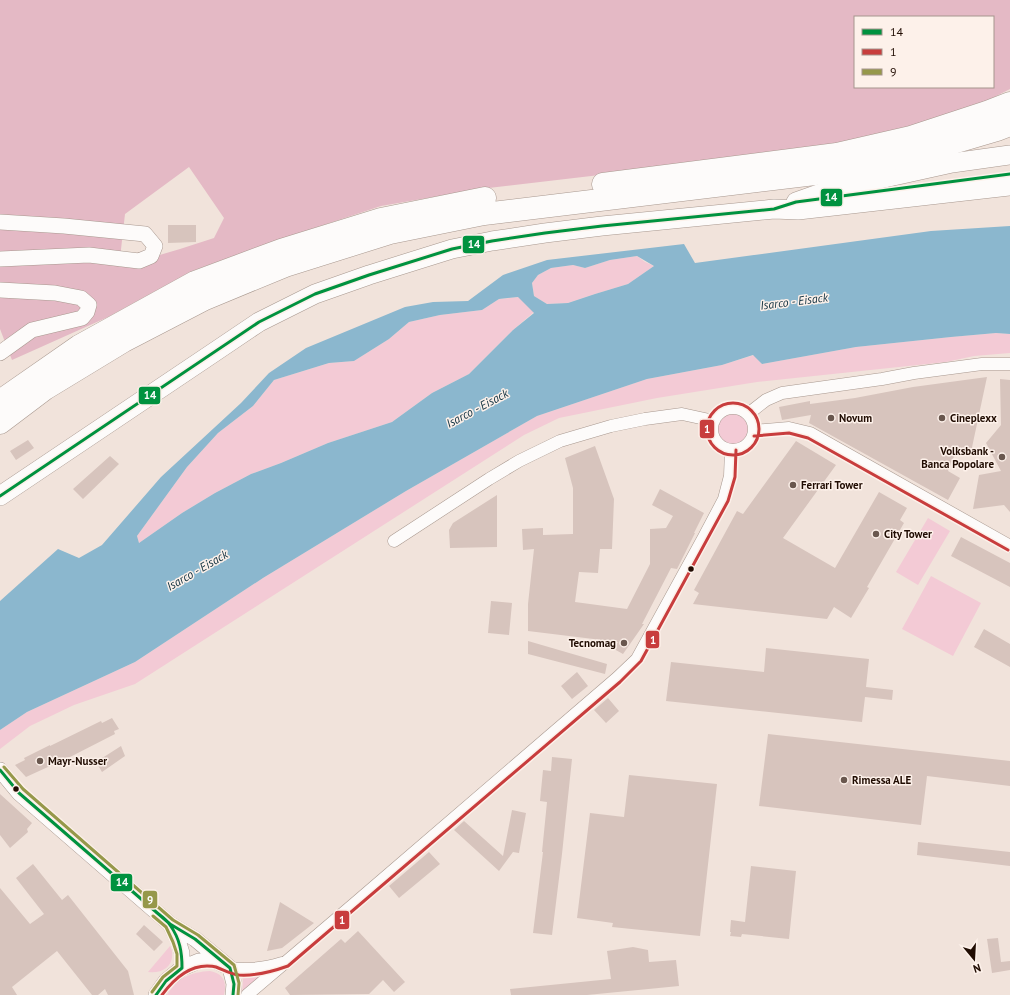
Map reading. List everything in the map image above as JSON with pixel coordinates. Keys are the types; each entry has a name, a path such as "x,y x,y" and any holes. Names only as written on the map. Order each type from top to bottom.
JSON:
{"highway":[{"path":"0,401 79,346 196,282 281,250 380,219 478,199 641,180 837,154 911,137 1010,103"},
{"path":"0,423 45,389 124,341 205,299 285,266 390,233 484,214 840,171 919,153 1010,125"}],"main road":[{"path":"797,206 830,190 944,165 1010,155"},
{"path":"0,496 259,322 315,294 369,275 452,249 492,241 595,226 774,209 1010,174"},
{"path":"797,206 1010,186"},
{"path":"797,206 833,216 1010,199"}],"street":[{"path":"0,222 64,226 145,234 155,246 151,256 139,262 90,255 0,259"},
{"path":"0,290 55,293 81,298 89,305 87,312 82,318 32,330 0,353"},
{"path":"748,414 766,400 782,393 982,364 1010,364"},
{"path":"882,379 916,381 976,373 1010,372"},
{"path":"734,408 740,409 748,414 754,425 753,437 750,442 738,450 725,449 718,444 713,435 712,428 718,414 734,408"},
{"path":"394,541 494,475 560,441 611,426 645,419 682,414 714,421"},
{"path":"754,431 789,428 810,433 1010,546"},
{"path":"247,995 611,683 637,659 724,499 730,476 731,450"},
{"path":"0,770 19,793 170,924 195,939 230,968 234,984 233,995"},
{"path":"170,924 178,940 182,953 182,968"},
{"path":"156,995 166,981 182,968 199,961 216,961 230,968 240,970 263,968 285,962"}],"shaded area":[{"path":"0,0 1010,0 1010,89 967,111 847,143 668,167 480,189 381,206 278,240 192,271 108,317 12,360 0,329","holes":["189,167 224,218 214,238 119,267 125,214"]},
{"path":"637,256 654,266 628,284 568,303 547,304 534,296 532,283 538,275 551,268 573,265 585,268 610,260"},
{"path":"519,297 534,312 513,330 469,374 432,393 392,422 328,443 251,474 182,513 139,543 137,536 187,467 218,433 253,406 274,380 329,363 354,361 389,339 409,322 440,315 482,310 499,299"},
{"path":"996,333 1010,334 1010,353 974,356 946,362 757,382 657,398 559,418 524,435 135,684 74,705 30,726 0,749 0,730 27,712 135,662 263,578 406,491 537,416 647,379 722,365 754,355 762,364 856,347"},
{"path":"730,413 736,413 740,414 747,420 750,430 749,437 743,444 736,447 730,447 726,446 719,440 716,433 716,427 717,423 723,416"},
{"path":"928,518 950,531 918,585 896,572"},
{"path":"931,576 981,603 953,656 902,629"},
{"path":"170,946 172,950 172,957 169,965 162,971 148,972"},
{"path":"210,971 219,974 225,982 224,995 167,995 175,984 185,977"},
{"path":"241,972 259,972 264,977 242,995 243,980"}],"water":[{"name":"Isarco - Eisack","path":"1010,226 1010,334 996,333 856,347 762,364 753,355 722,365 647,379 537,416 406,491 263,578 135,662 27,712 0,730 0,601 58,549 79,558 102,545 161,477 241,403 269,373 306,348 405,307 433,302 468,301 503,275 547,260 684,244 695,263 931,231","holes":["637,256 654,266 628,284 568,303 547,304 534,296 532,283 538,275 551,268 573,265 585,268 610,260","518,297 534,313 513,330 469,374 432,393 392,422 328,443 251,474 182,513 139,543 137,536 187,467 218,433 253,406 274,380 329,363 354,361 389,339 409,322 440,315 482,310 499,299"]}],"building":[{"path":"168,225 196,225 196,242 168,243"},
{"path":"987,377 971,452 957,449 948,471 960,478 948,500 809,423 811,415 782,420 779,407 810,401 810,404 855,398 913,387"},
{"name":"Volksbank - Banca Popolare","path":"1000,379 1010,380 1010,512 1004,505 973,509 979,475 1001,471 986,443 1001,425"},
{"path":"28,440 34,448 16,460 10,451"},
{"path":"796,441 836,465 783,538 835,568 879,492 907,508 900,520 904,523 851,618 834,607 827,619 693,604 699,593 694,590 737,511 743,514"},
{"path":"595,446 614,499 612,549 600,549 598,573 579,572 575,602 627,609 650,564 650,529 666,528 673,516 652,505 660,489 704,513 677,569 671,568 642,624 644,624 623,654 614,649 618,642 528,631 528,604 534,549 523,550 522,529 543,528 543,535 573,534 573,488 565,458"},
{"path":"110,456 119,464 83,499 73,489"},
{"path":"497,495 497,547 450,548 449,530 453,523"},
{"path":"961,537 1010,563 1010,587 951,556"},
{"path":"491,601 512,603 509,635 488,633"},
{"path":"984,629 1010,644 1010,667 974,647"},
{"path":"528,641 607,664 605,674 528,654"},
{"path":"766,648 869,659 866,687 893,690 892,700 865,697 862,722 666,701 671,662 764,672"},
{"path":"577,672 588,686 572,699 561,686"},
{"path":"608,698 619,711 606,723 594,710"},
{"path":"112,718 119,729 114,731 115,734 72,756 26,777 15,765 25,760 24,758 50,745 101,721 102,723"},
{"name":"Rimessa ALE","path":"768,734 1010,761 1010,786 927,776 921,825 759,806"},
{"path":"121,746 125,756 102,772 96,762"},
{"path":"552,757 572,759 552,935 533,933 543,852 547,802 540,801 543,770 551,771"},
{"path":"629,775 717,784 700,936 612,927 613,923 577,918 590,813 624,817"},
{"path":"0,794 32,823 27,829 28,832 10,848 0,835"},
{"path":"512,810 526,813 519,853 513,852 499,871 454,830 464,821 503,856"},
{"path":"918,842 1010,852 1010,866 917,855"},
{"path":"429,852 440,864 399,898 389,886"},
{"path":"33,864 62,900 68,895 128,971 134,995 108,995 105,989 98,995 92,995 57,951 12,987 17,995 0,995 0,888 30,924 44,914 16,878"},
{"path":"751,866 796,871 789,939 742,934 741,937 730,936 731,920 745,922"},
{"path":"280,902 314,923 282,948 267,951"},
{"path":"144,925 163,942 154,951 136,934"},
{"path":"358,931 405,982 394,992 383,980 369,994 290,995 285,988 341,939 345,943"},
{"path":"998,938 1001,962 1010,961 1010,970 992,973 987,939"},
{"path":"633,947 648,950 649,962 676,960 679,986 587,995 511,995 510,989 611,979 607,951"}],"transit line":[{"name":"14","path":"0,496 259,322 315,294 369,275 452,249 492,241 602,226 774,209 796,202 1010,174"},
{"name":"1","path":"733,403 747,407 755,415 759,429 755,443 747,451 733,455 719,451 711,443 707,429 711,415 719,407 733,403"},
{"name":"1","path":"754,436 789,433 808,438 1008,550"},
{"name":"1","path":"162,995 176,979 194,968 214,966 233,974 251,975 277,970 288,966 620,682 641,661 728,501 735,477 736,450"},
{"name":"9","path":"4,767 23,789 173,920 198,935 234,965 239,983 238,995"},
{"name":"14","path":"0,770 19,793 170,924 195,939 230,968 234,984 233,995"},
{"name":"14","path":"156,912 167,921 176,935 182,956 182,968 166,981 156,995"},
{"name":"9","path":"152,992 163,977 177,966 177,954 166,927 153,916"}],"place":[{"name":"Novum","path":"831,418"},
{"name":"Cineplexx","path":"942,418"},
{"name":"Volksbank - Banca Popolare","path":"1002,457"},
{"name":"Ferrari Tower","path":"793,485"},
{"name":"City Tower","path":"876,534"},
{"name":"Tecnomag","path":"624,643"},
{"name":"Mayr-Nusser","path":"40,761"},
{"name":"Rimessa ALE","path":"844,780"}]}
